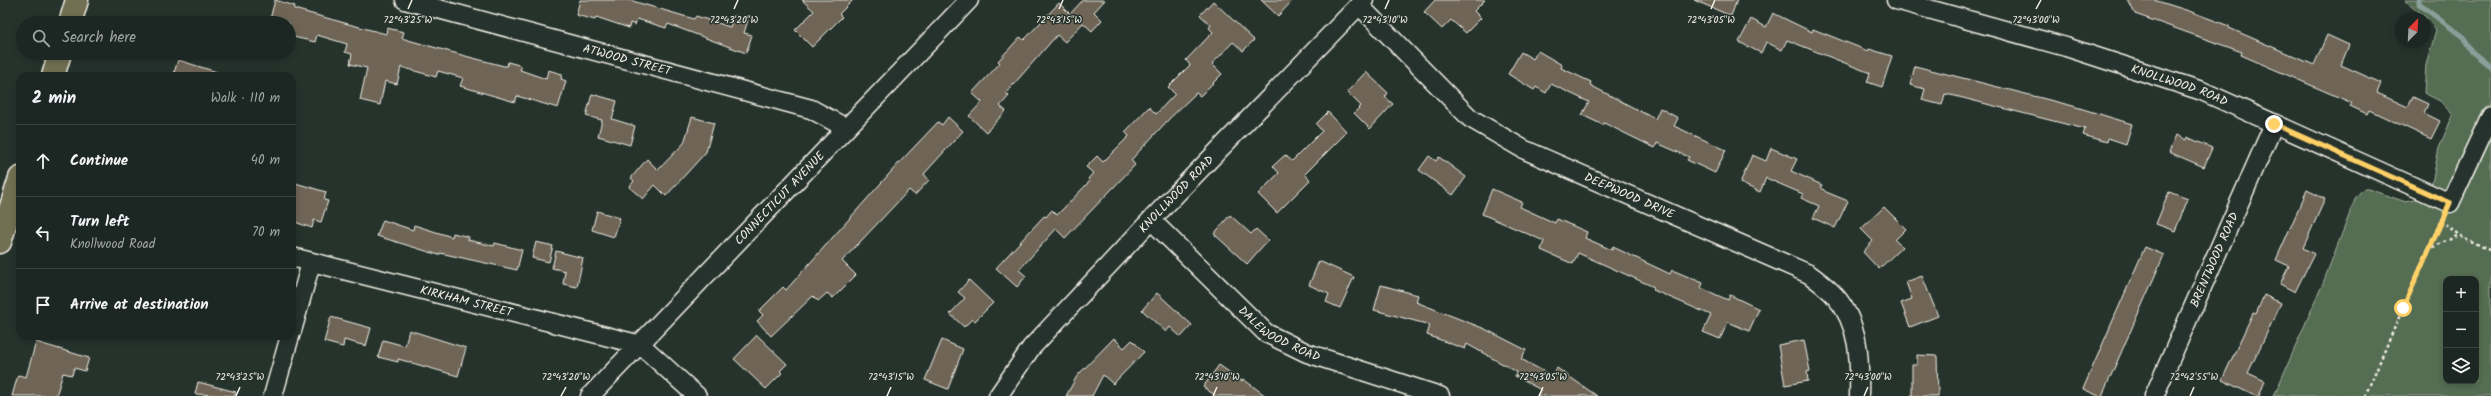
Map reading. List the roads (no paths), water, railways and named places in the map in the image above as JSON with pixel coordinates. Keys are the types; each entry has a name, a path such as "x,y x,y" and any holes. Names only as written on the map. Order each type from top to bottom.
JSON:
{"main road":[{"path":"72,16 77,0"},
{"path":"54,72 58,60"},
{"path":"0,242 16,194"}],"street":[{"name":"ATWOOD STREET","path":"405,0 811,109 846,128"},
{"name":"CONNECTICUT AVENUE","path":"590,396 641,345 969,0"},
{"name":"KNOLLWOOD ROAD","path":"1896,0 2066,47 2202,91 2450,203 2491,115"},
{"name":"KNOLLWOOD ROAD","path":"998,396 1031,348 1151,220 1362,2"},
{"name":"DEEPWOOD DRIVE","path":"1362,2 1470,118 1523,149 1809,274 1835,297 1854,326 1860,366 1858,396"},
{"name":"BRENTWOOD ROAD","path":"2154,396 2274,124"},
{"name":"DALEWOOD ROAD","path":"1151,220 1266,333 1307,353 1424,389 1440,396"},
{"name":"KIRKHAM STREET","path":"296,258 641,345"},
{"path":"296,316 311,262"},
{"path":"273,396 289,340"},
{"path":"641,345 697,396"}],"waterway":[{"path":"2419,0 2419,4 2463,37 2472,52 2491,67"}]}
